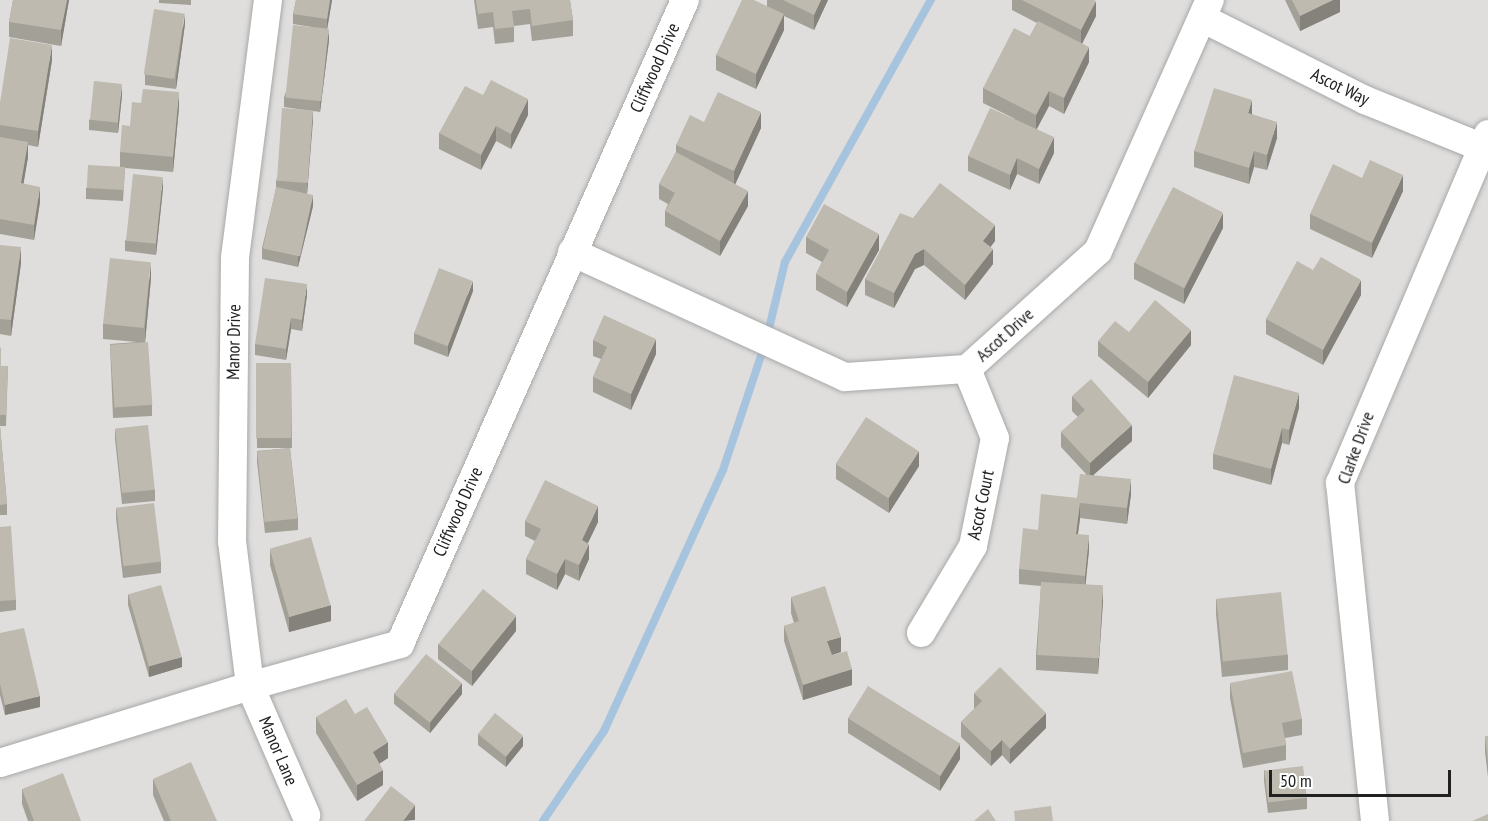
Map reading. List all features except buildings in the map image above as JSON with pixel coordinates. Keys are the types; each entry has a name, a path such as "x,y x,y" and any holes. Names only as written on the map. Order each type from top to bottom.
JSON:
{"street":[{"name":"Manor Drive","path":"250,686 232,541 235,258 268,0"},
{"name":"Cliffwood Drive","path":"0,763 250,686 400,644 685,0"},
{"name":"Ascot Drive","path":"572,252 845,376 967,369 1098,251 1207,9"},
{"name":"Ascot Way","path":"1207,9 1365,100 1484,140"},
{"name":"Clarke Drive","path":"1375,821 1340,483 1484,140"},
{"name":"Ascot Court","path":"921,633 973,546 995,438 967,369"},
{"name":"Manor Lane","path":"250,686 306,815"}],"shaded area":[{"path":"0,0 1488,0 1488,821 0,821"}],"waterway":[{"path":"543,821 604,731 723,470 766,341 785,262 931,0"}]}
